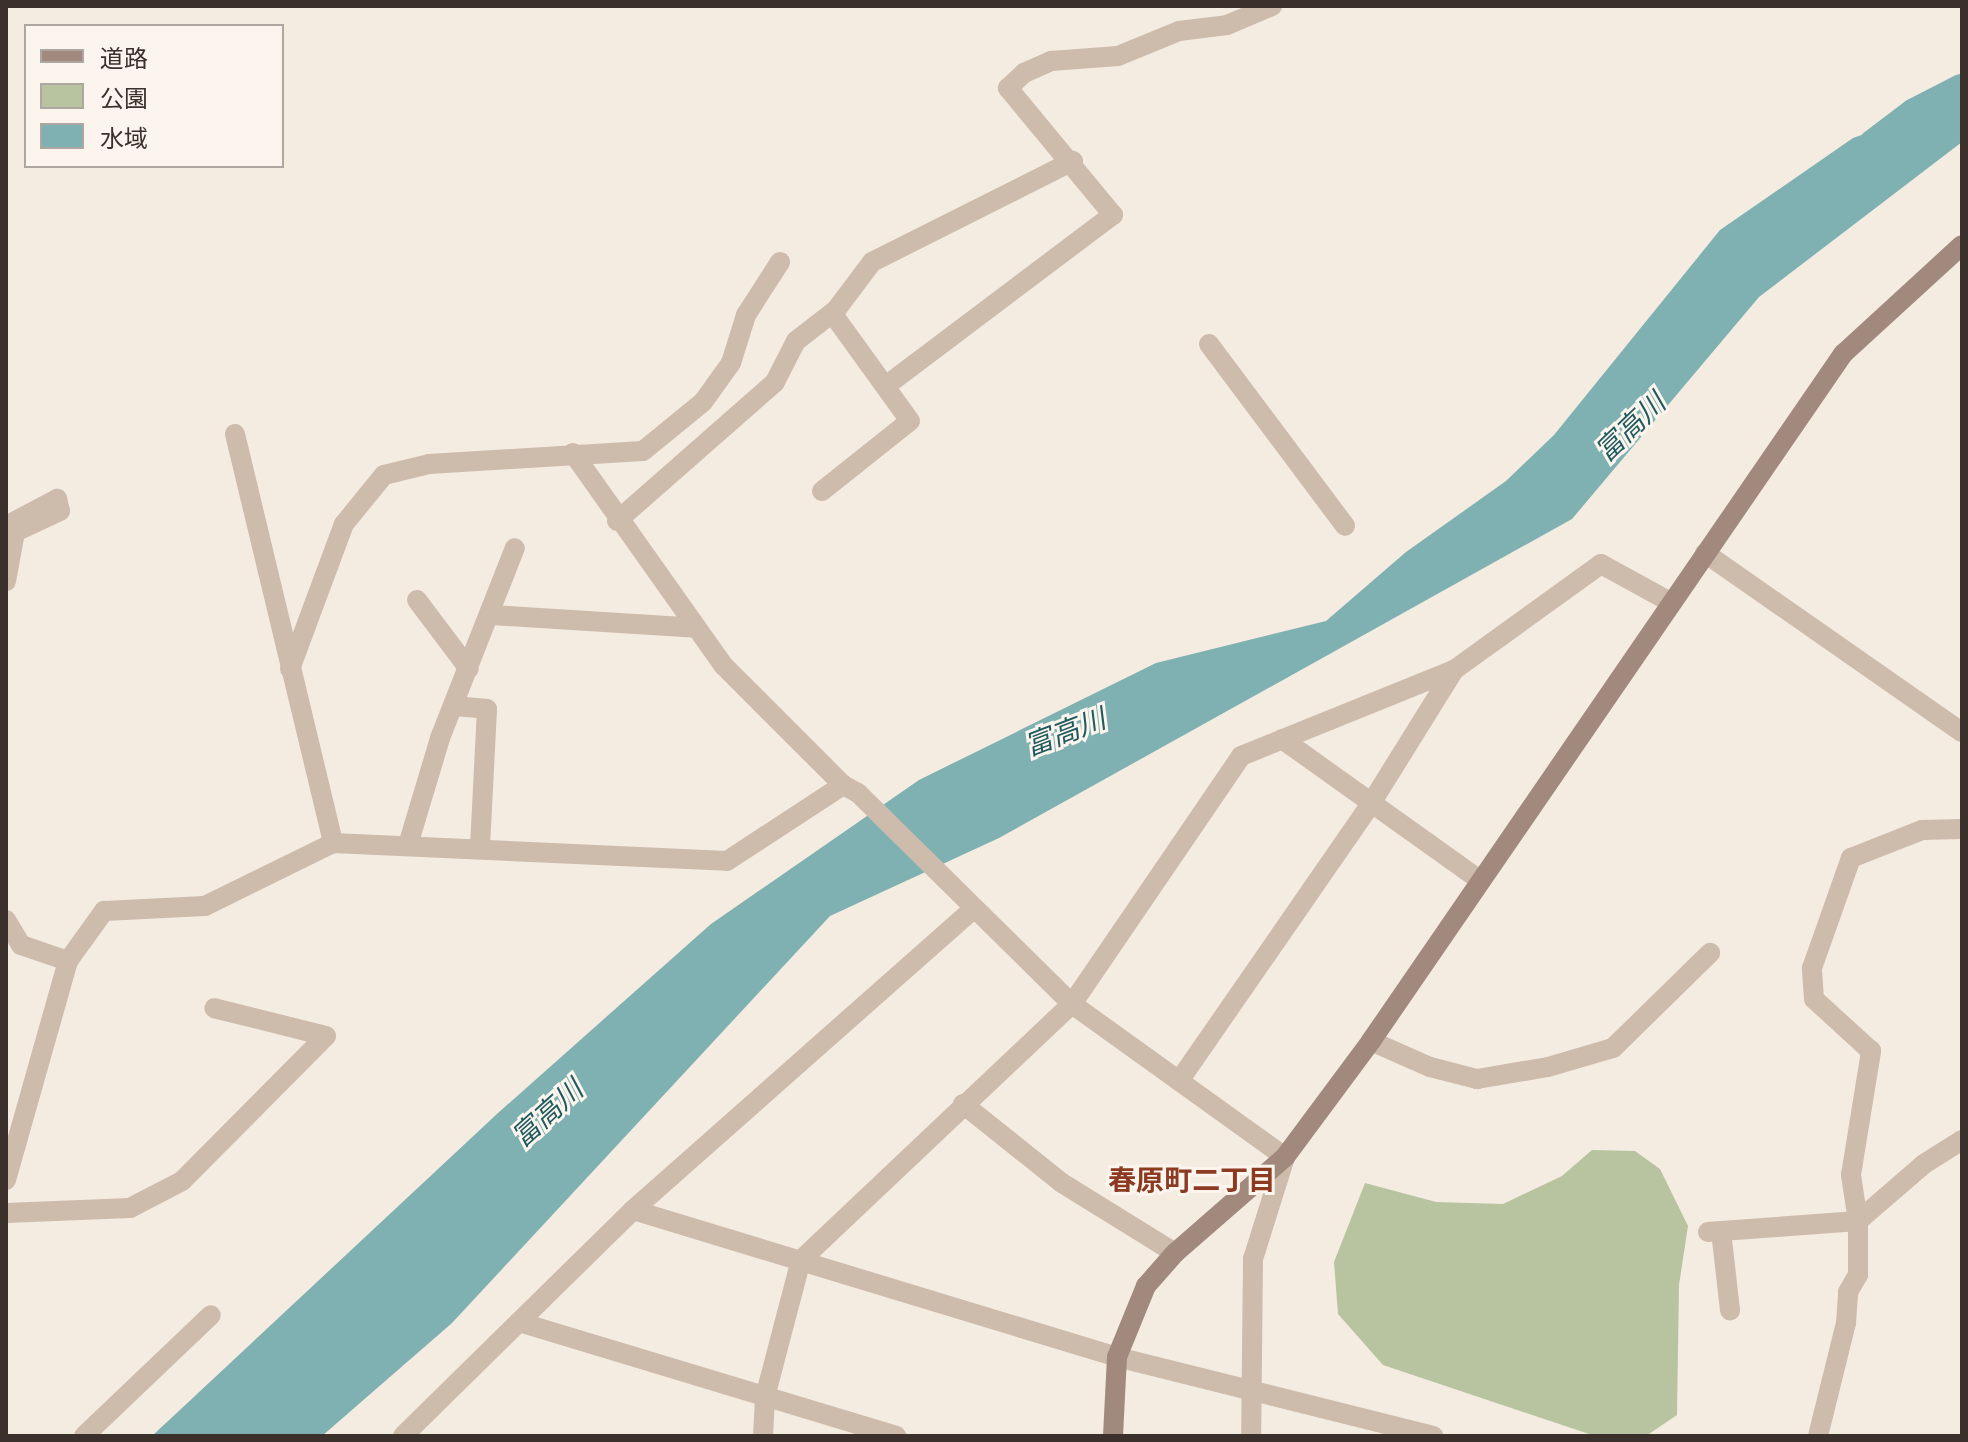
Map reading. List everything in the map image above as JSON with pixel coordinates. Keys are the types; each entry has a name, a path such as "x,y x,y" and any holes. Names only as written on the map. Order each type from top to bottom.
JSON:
{"street":[{"path":"887,385 1113,215 1073,161 1008,88 1024,73 1051,61 1118,56 1179,31 1227,25 1272,6"},
{"path":"617,521 775,382 796,341 832,313 872,262 1073,161"},
{"path":"1113,1436 1117,1357 1146,1286 1175,1253 1285,1157 1371,1041 1843,354 1962,245"},
{"path":"290,669 344,524 384,475 429,464 643,451 703,402 731,363 746,315 780,262"},
{"path":"822,491 910,421 887,385 832,313"},
{"path":"1209,344 1345,526"},
{"path":"235,434 333,843"},
{"path":"573,453 617,521 724,666 1072,1004 1285,1157"},
{"path":"6,526 57,499 60,511 15,532 6,581"},
{"path":"408,845 454,706 492,615 515,548"},
{"path":"1705,553 1962,732"},
{"path":"763,1436 765,1397 801,1260 1072,1004 1220,782 1241,756 1454,670 1601,564 1670,602"},
{"path":"417,600 469,669"},
{"path":"492,615 696,628"},
{"path":"1179,1081 1370,805 1454,670"},
{"path":"454,706 487,709 480,849"},
{"path":"1282,739 1370,805 1480,880"},
{"path":"6,1180 68,961 104,911 205,906 333,843 727,861 850,789"},
{"path":"1818,1436 1846,1323 1848,1292 1858,1275 1858,1221 1851,1175 1871,1051 1814,999 1812,968 1851,858 1922,830 1962,829"},
{"path":"403,1436 633,1210 967,902"},
{"path":"6,920 21,945 68,961"},
{"path":"1371,1041 1430,1067 1477,1079 1548,1067 1613,1048 1710,953"},
{"path":"6,1213 130,1208 182,1181 326,1036 214,1008"},
{"path":"963,1104 1062,1183 1175,1253"},
{"path":"1730,1310 1714,1231 1858,1221 1924,1164 1962,1140"},
{"path":"1251,1436 1254,1390 1253,1259 1285,1157"},
{"path":"633,1210 1117,1357 1433,1436"},
{"path":"84,1436 211,1315"},
{"path":"519,1322 896,1436"}],"green space":[{"path":"1592,1150 1635,1151 1660,1169 1688,1226 1679,1285 1677,1415 1646,1436 1595,1436 1383,1365 1338,1314 1334,1262 1365,1183 1436,1202 1503,1204 1562,1176"}],"water":[{"path":"1962,100 1962,142 1759,297 1572,519 999,838 830,916 452,1323 322,1436 152,1436 498,1113 711,924 919,780 1156,663 1326,621 1406,552 1506,481 1554,435 1720,230 1853,138"}],"waterway":[{"name":"富高川","path":"1874,145 1915,114 1962,90"}],"district":[{"name":"春原町二丁目","path":"1192,1180"}]}
